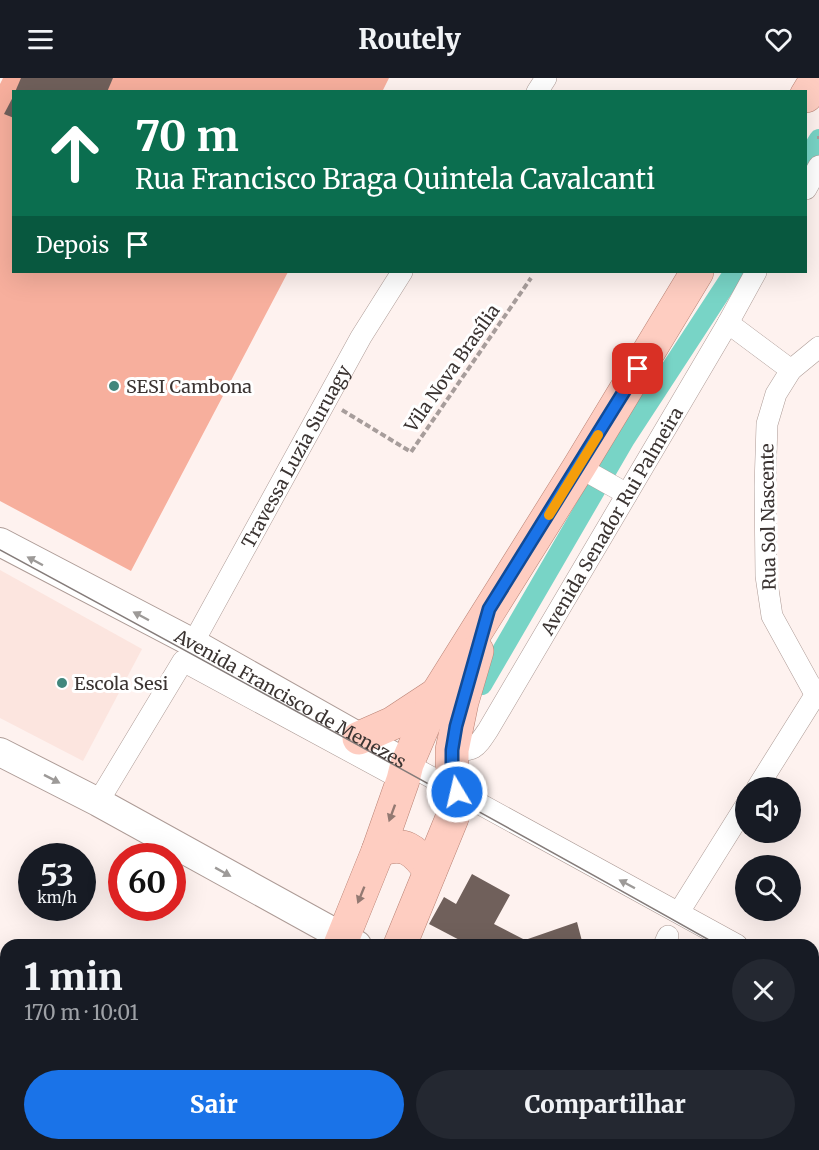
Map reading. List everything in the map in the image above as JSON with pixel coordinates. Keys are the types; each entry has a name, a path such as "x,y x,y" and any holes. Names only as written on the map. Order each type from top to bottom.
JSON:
{"main road":[{"path":"807,94 817,78"},
{"path":"348,939 405,772 437,694 489,609 585,470 696,273"},
{"path":"402,939 452,818 457,792 452,769 452,750 462,702 489,609"},
{"path":"359,738 393,723 437,694"},
{"path":"378,851 389,846 400,846 412,850 430,871"}],"street":[{"path":"807,187 819,166"},
{"name":"Travessa Luzia Suruagy","path":"98,802 188,652 361,337 401,273"},
{"name":"Avenida Senador Rui Palmeira","path":"452,750 468,752 478,746 620,490 728,323 755,273"},
{"path":"728,323 791,370"},
{"name":"Rua Sol Nascente","path":"817,692 772,616 766,576 767,424 776,394 791,370 819,346"},
{"path":"585,470 620,490"},
{"name":"Avenida Francisco de Menezes","path":"0,542 188,652 359,738 405,772 457,792 726,939"},
{"path":"188,652 405,772"},
{"path":"764,777 817,692"},
{"path":"0,752 98,802 340,939"},
{"path":"679,912 735,823"}],"path":[{"name":"Vila Nova Brasília","path":"326,400 411,452 531,278"}],"shaded area":[{"name":"SESI Cambona","path":"3,78 389,78 383,90 12,90 12,273 287,273 131,571 0,501 0,84"},
{"name":"Escola Sesi","path":"0,570 142,649 83,761 0,718"}],"building":[{"path":"21,78 113,78 108,90 16,90"},
{"path":"12,99 12,117 4,114"},
{"path":"472,874 510,895 494,924 523,939 458,939 429,924 444,897 456,904"},
{"path":"577,922 581,939 528,939"}],"waterway":[{"path":"807,158 819,139"},
{"path":"482,685 625,439 733,273"}],"tram line":[{"path":"0,550 707,939"}],"slow traffic":[{"path":"549,515 598,435"}],"place":[{"name":"SESI Cambona","path":"114,386"},
{"name":"Escola Sesi","path":"62,683"}],"route":[{"path":"457,792 452,769 456,726 489,609 638,369"}]}
